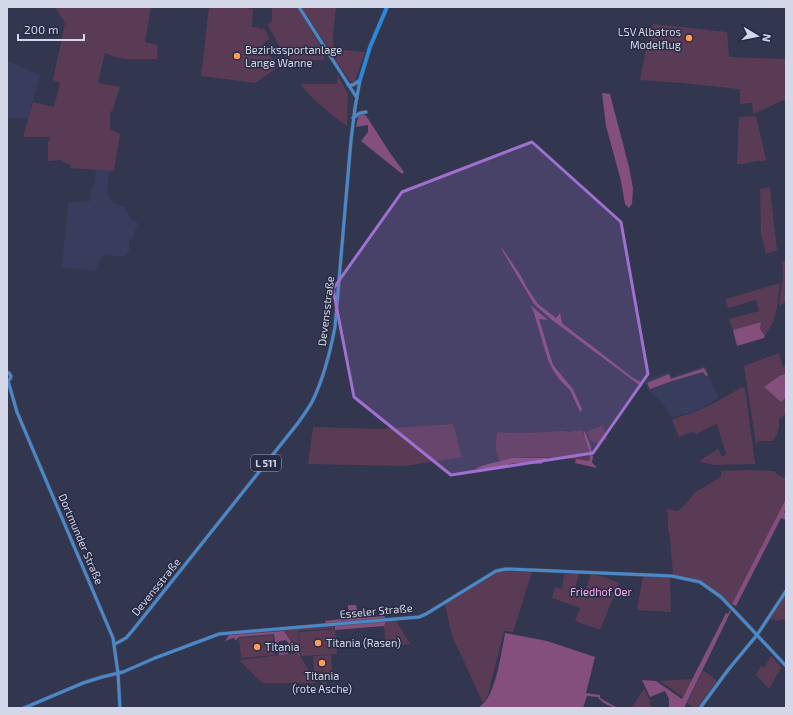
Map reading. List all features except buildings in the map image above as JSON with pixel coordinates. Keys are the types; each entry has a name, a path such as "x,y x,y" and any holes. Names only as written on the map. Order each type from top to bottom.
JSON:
{"highway":[{"name":"L 511","path":"360,80 370,48 387,7"}],"main road":[{"path":"299,7 357,98"},
{"path":"348,85 353,85 360,80"},
{"name":"L 511","path":"357,98 360,80"},
{"name":"Devensstraße","path":"115,644 126,638 133,630 298,423 311,402 322,378 335,327 349,153 357,98"},
{"path":"353,118 360,112 366,112"},
{"name":"Dortmunder Straße","path":"7,372 11,376 7,381 17,412 115,644 120,708"},
{"name":"Esseler Straße","path":"24,708 83,683 118,673 222,633 419,617 496,571 506,569 672,576 700,582 721,597 786,666"},
{"path":"700,708 738,657 757,635 786,591"}],"highlighted area":[{"path":"532,142 621,222 648,374 593,453 451,475 354,397 333,289 402,192"}],"shaded area":[{"path":"7,62 40,75 28,118 7,118"},
{"path":"602,93 610,94 629,167 633,188 632,204 629,208 625,204 621,181 606,126"},
{"path":"360,114 364,114 367,117 404,172 402,174 361,141 368,132 368,125 356,127"},
{"path":"96,170 109,171 108,195 113,203 125,207 131,220 138,223 132,239 129,241 128,253 123,257 104,254 95,271 62,267 68,202 90,201 91,189 95,183"},
{"path":"502,248 538,304 556,318 560,313 562,323 633,378 641,382 642,387 552,320 534,304"},
{"path":"530,305 548,320 539,319 553,365 573,389 582,409 580,412 570,390 559,379 548,360 533,310"},
{"path":"761,322 760,329 765,336 764,338 737,346 733,330"},
{"path":"705,366 718,398 697,411 672,418 664,405 648,390 644,380 669,372 672,377"},
{"path":"704,368 708,375 706,376 703,372 650,389 647,383 669,374 671,379"},
{"path":"786,374 786,398 781,402 764,387 781,375"},
{"path":"584,430 590,444 593,457 592,462 597,468 575,463 576,459 589,461 590,453"},
{"path":"512,458 548,458 541,464 514,463 499,467 475,469 481,466"},
{"path":"786,499 786,509 784,512 786,514 786,520 781,518 736,606 732,604"},
{"path":"348,605 356,605 359,618 384,616 387,619 384,626 335,630 335,626 340,625 326,624 325,621 349,618"},
{"path":"730,610 731,611 684,708 669,707 669,699 665,691 650,697 642,680 656,681 682,699 726,613 728,614"},
{"path":"284,631 300,656 288,648 288,642 285,640 278,642 281,650 286,649 288,654 279,655 278,650 276,650 274,634 239,637 236,640 233,638 225,641 229,635"},
{"path":"505,633 547,641 595,657 586,693 600,695 600,698 618,708 606,704 598,697 587,696 583,708 481,708 480,706 485,702 494,684 500,662"}],"green space":[{"path":"55,7 151,7 145,42 158,45 157,59 125,59 105,53 98,83 120,87 113,109 110,113 110,129 120,134 114,171 70,168 71,165 61,160 48,161 48,143 50,137 23,137 33,102 54,107 60,83 53,80 65,23"},
{"name":"Bezirkssportanlage Lange Wanne","path":"209,7 253,9 252,27 260,28 260,30 264,28 270,39 263,43 277,68 255,83 201,76"},
{"path":"271,7 297,7 325,53 324,60 291,60 286,58 267,24 272,21"},
{"path":"301,7 336,7 333,35 334,49 365,52 353,83 335,59 337,57 334,51 334,56"},
{"path":"653,24 727,32 729,58 786,59 786,99 753,114 752,103 740,104 740,90 738,89 640,80"},
{"path":"338,75 348,94 347,126 310,96 300,84 337,84"},
{"path":"756,116 766,159 765,161 737,164 739,117"},
{"path":"770,187 777,250 766,254 761,234 760,189"},
{"path":"786,261 786,301 780,306 783,276 782,262"},
{"path":"780,283 777,308 773,322 765,336 760,329 761,322 733,330 729,319 759,311 756,300 728,308 726,299"},
{"path":"779,353 783,367 786,366 786,374 781,375 781,402 786,398 786,413 779,420 778,431 774,439 772,441 759,441 756,444 744,366"},
{"path":"742,387 745,388 755,464 713,465 699,461 718,449 722,457 726,454 717,424 696,434 692,432 679,437 672,420 707,406"},
{"path":"453,424 462,457 405,466 308,464 313,427 380,429"},
{"path":"603,425 607,440 597,443 593,442 587,432"},
{"path":"582,430 590,449 589,461 533,457 500,461 498,458 496,446 497,432 569,432"},
{"path":"721,471 774,471 786,479 786,499 732,604 700,581 673,575 668,529 668,514 666,511 668,509 678,511 686,504 695,492 721,476"},
{"path":"496,572 532,572 513,632 504,631 487,697 483,703 453,638 445,604"},
{"name":"Friedhof Oer","path":"564,574 579,574 574,593 584,595 591,574 619,583 600,630 575,621 580,608 552,598 555,587 562,589"},
{"path":"643,576 670,577 671,612 637,610"},
{"path":"785,595 786,619 776,621 774,619 771,620 770,619"},
{"path":"387,620 396,620 410,644 386,646 384,626"},
{"path":"334,625 334,628 298,631 300,655 284,631 245,634 245,633"},
{"name":"Titania (Rasen)","path":"335,629 337,654 301,656 299,632"},
{"name":"Titania","path":"273,635 275,655 241,658 239,638"},
{"path":"296,653 300,656 316,682 315,683 262,683 240,661 241,660"},
{"name":"Titania (rote Asche)","path":"331,655 332,669 325,685 315,677 315,672 326,670 314,671 313,656"},
{"path":"771,656 781,668 769,689 756,675 761,665 764,668"},
{"path":"703,670 717,681 697,708 694,708 687,703"},
{"path":"692,679 683,697 660,681"},
{"path":"644,689 651,702 649,703 652,708 631,708"}],"place":[{"name":"LSV Albatros Modelflug","path":"689,38"},
{"name":"Bezirkssportanlage Lange Wanne","path":"237,56"},
{"name":"Titania (Rasen)","path":"318,643"},
{"name":"Titania","path":"257,647"},
{"name":"Titania (rote Asche)","path":"322,663"}]}
